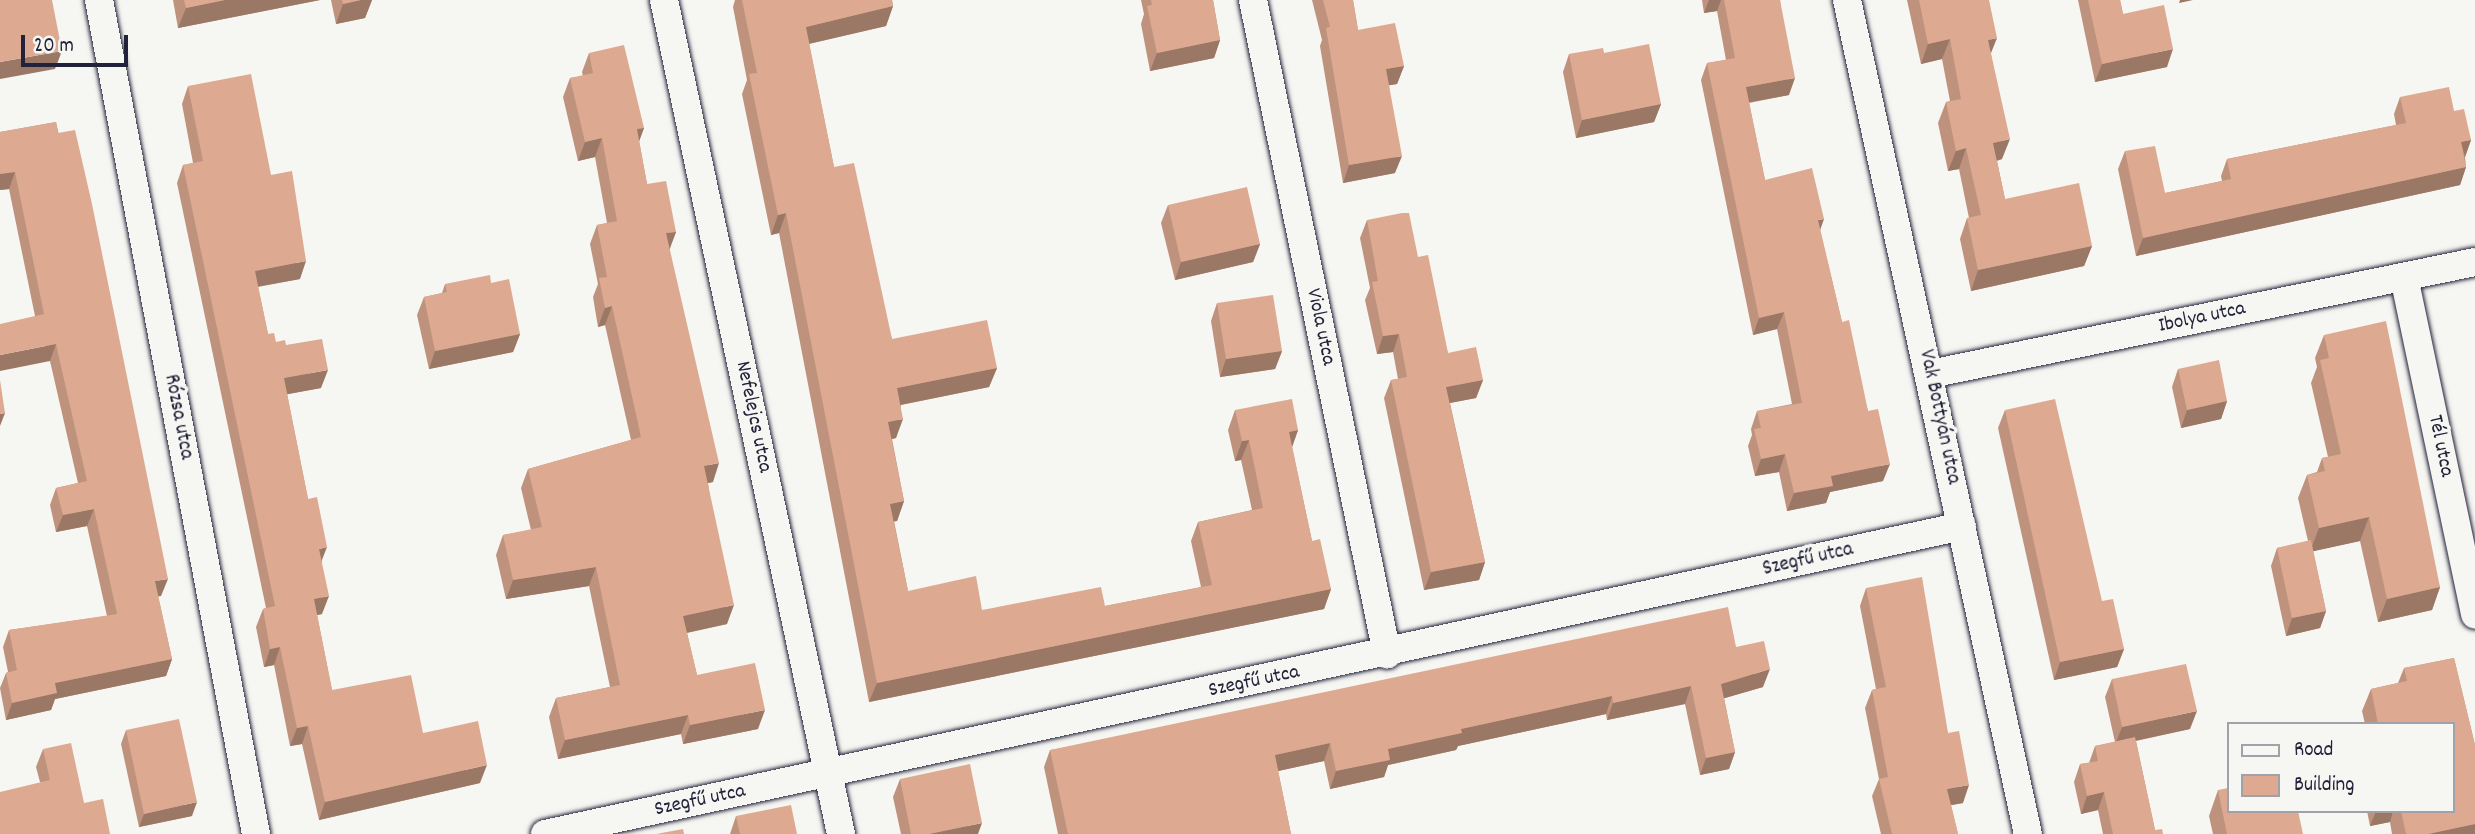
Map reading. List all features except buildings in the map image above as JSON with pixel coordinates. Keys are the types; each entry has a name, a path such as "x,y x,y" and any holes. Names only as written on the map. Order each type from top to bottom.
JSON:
{"street":[{"name":"Rózsa utca","path":"99,0 256,834"},
{"name":"Nefelejcs utca","path":"664,0 841,834"},
{"name":"Viola utca","path":"1253,0 1387,653"},
{"name":"Vak Bottyán utca","path":"1847,0 2028,834"},
{"name":"Ibolya utca","path":"1930,374 2475,262"},
{"name":"Tél utca","path":"2404,277 2475,615"},
{"name":"Szegfű utca","path":"545,834 1962,526"}]}
